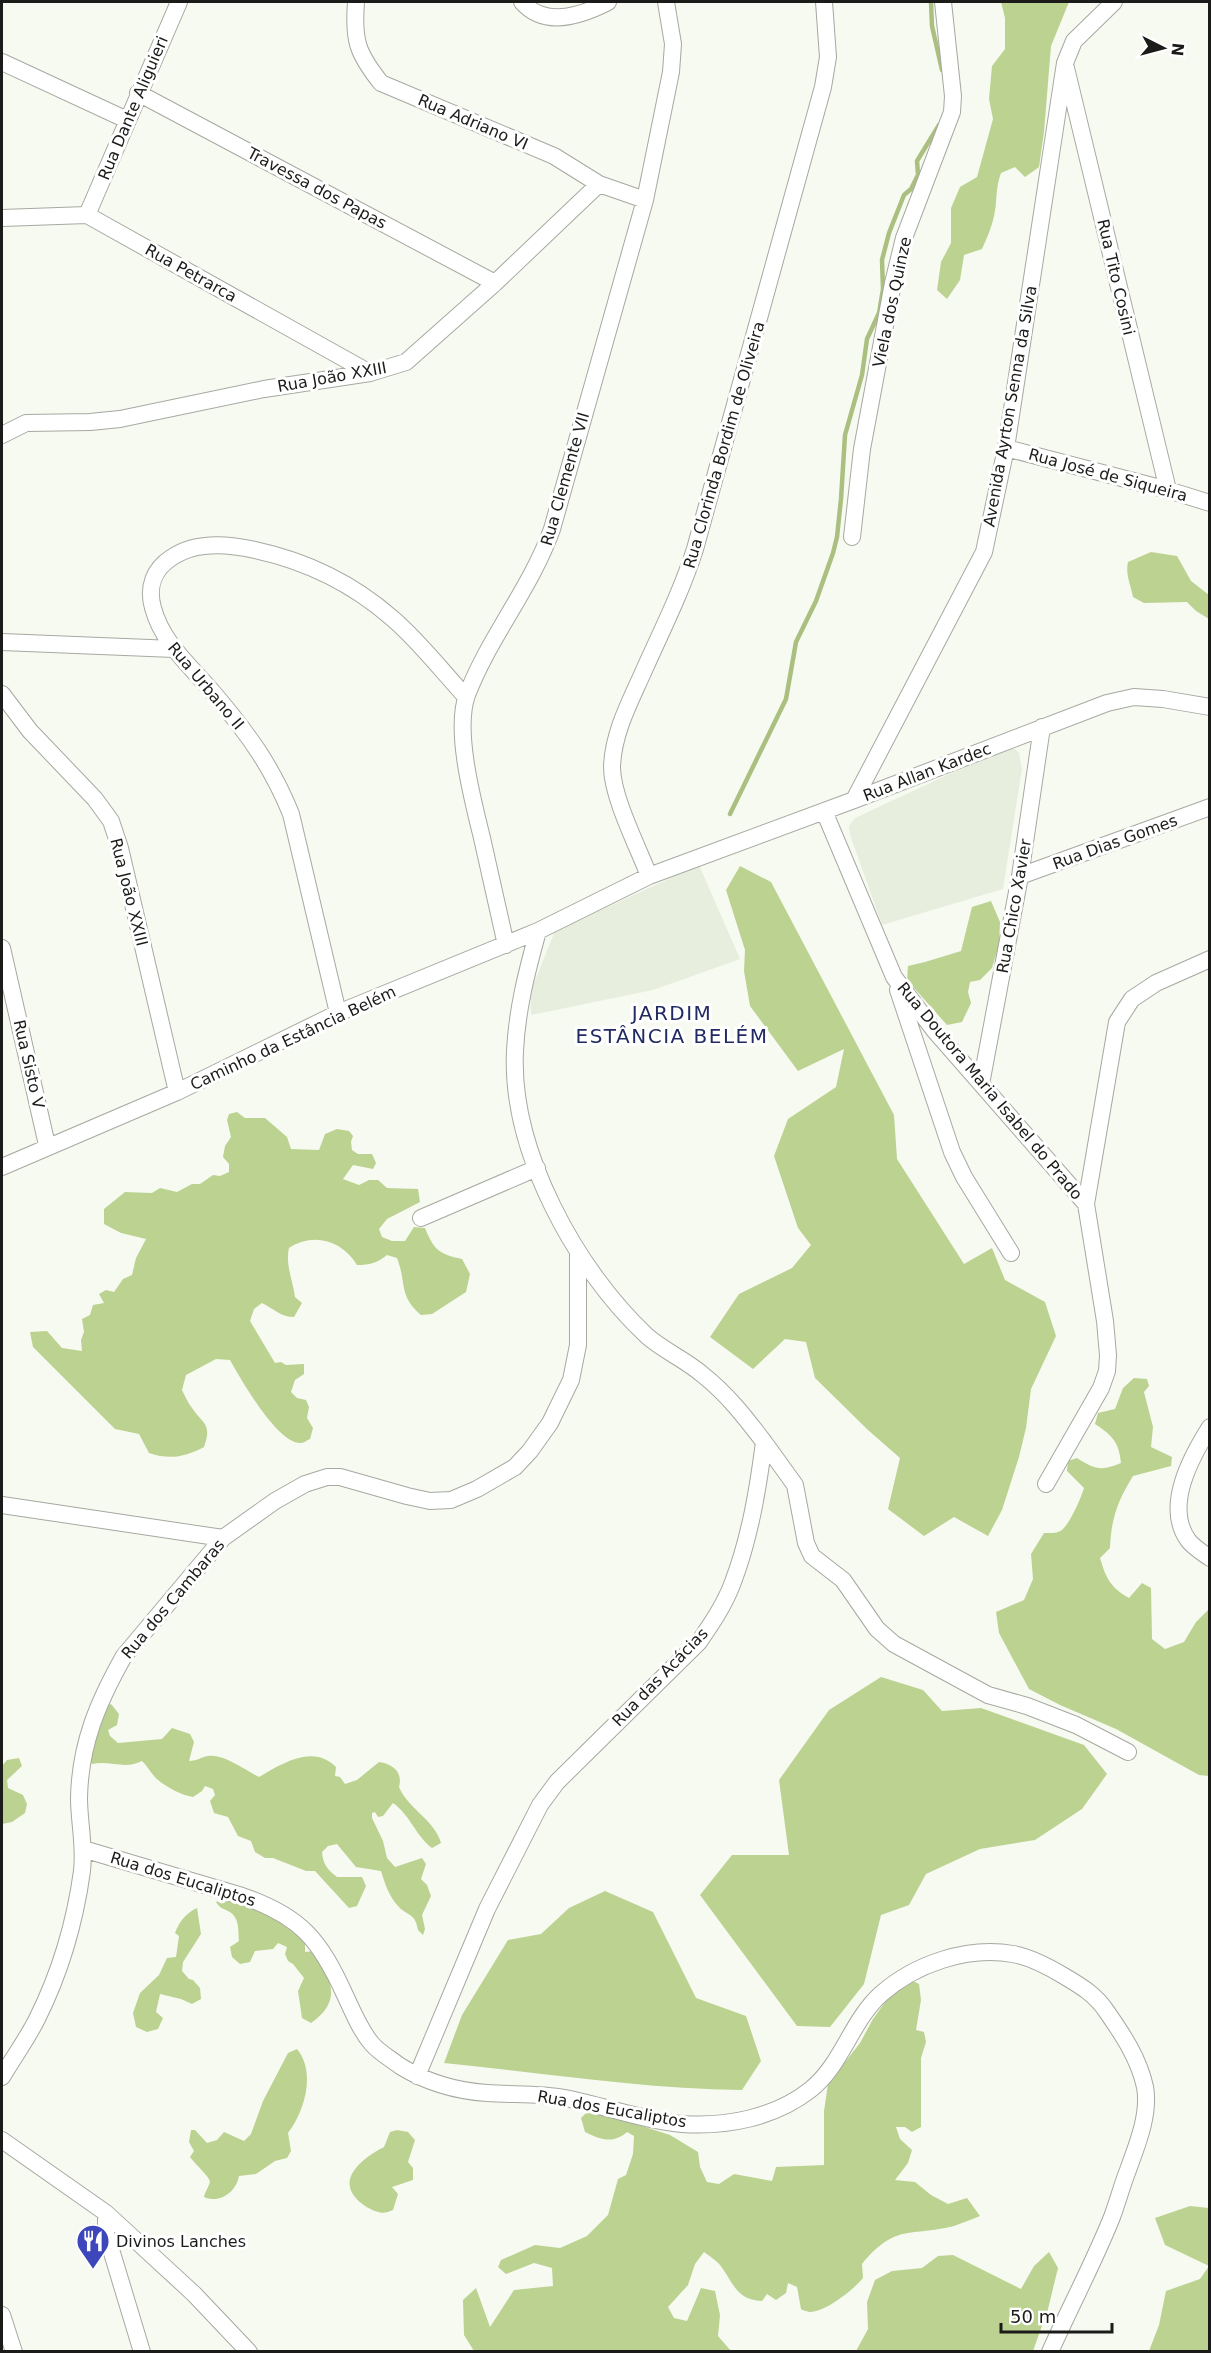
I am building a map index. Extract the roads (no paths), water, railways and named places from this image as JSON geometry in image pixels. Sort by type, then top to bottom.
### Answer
[{"type":"street","name":"Rua Dante Aliguieri","points":[[87,215],[179,2]]},
{"type":"street","name":"Rua Adriano VI","points":[[356,2],[356,44],[365,64],[381,83],[554,156],[599,184],[645,200]]},
{"type":"street","points":[[522,2],[529,10],[548,18],[570,16],[608,2]]},
{"type":"street","name":"Rua Clemente VII","points":[[506,945],[466,767],[464,723],[466,697],[543,553],[645,200],[671,72],[673,44],[666,2]]},
{"type":"street","name":"Rua Clorinda Bordim de Oliveira","points":[[649,876],[617,795],[612,769],[615,740],[684,584],[695,549],[823,87],[828,57],[824,2]]},
{"type":"street","name":"Viela dos Quinze","points":[[852,537],[862,449],[893,283],[904,238],[952,112],[953,96],[943,2]]},
{"type":"street","name":"Avenida Ayrton Senna da Silva","points":[[854,800],[984,552],[1006,448],[1065,63],[1074,41],[1114,2]]},
{"type":"street","points":[[2,62],[127,120]]},
{"type":"street","name":"Rua Tito Cosini","points":[[1065,63],[1168,490]]},
{"type":"street","name":"Travessa dos Papas","points":[[138,93],[495,283]]},
{"type":"street","name":"Rua João XXIII","points":[[2,435],[26,423],[120,419],[276,387],[370,373],[406,362],[495,283],[599,184]]},
{"type":"street","points":[[2,218],[87,215]]},
{"type":"street","name":"Rua Petrarca","points":[[87,215],[370,373]]},
{"type":"street","name":"Rua José de Siqueira","points":[[1006,448],[1168,490],[1209,503]]},
{"type":"street","name":"Rua Urbano II","points":[[338,1013],[291,814],[279,784],[261,752],[174,649],[161,629],[152,607],[152,585],[158,567],[178,553],[205,546],[234,545],[279,555],[323,571],[366,597],[394,619],[466,697]]},
{"type":"street","points":[[2,642],[174,649]]},
{"type":"street","name":"Rua João XXIII","points":[[2,694],[30,731],[95,799],[111,821],[120,848],[177,1092]]},
{"type":"street","name":"Rua Allan Kardec","points":[[649,876],[1107,703],[1134,697],[1163,699],[1209,708]]},
{"type":"street","name":"Rua Chico Xavier","points":[[981,1084],[1020,876],[1042,727]]},
{"type":"street","name":"Rua Dias Gomes","points":[[1020,876],[1209,807]]},
{"type":"street","name":"Rua Doutora Maria Isabel do Prado","points":[[824,811],[894,977],[934,1030],[1086,1204]]},
{"type":"street","name":"Caminho da Estância Belém","points":[[2,1167],[47,1145],[177,1092],[338,1013],[538,931],[649,876]]},
{"type":"street","points":[[538,931],[520,997],[515,1053],[520,1117],[537,1168],[578,1254],[614,1303],[649,1338],[701,1373],[727,1395],[795,1485],[806,1543],[812,1556],[843,1580],[877,1629],[894,1644],[988,1695],[1027,1706],[1076,1725],[1128,1752]]},
{"type":"street","name":"Rua Sisto V","points":[[2,948],[47,1145]]},
{"type":"street","points":[[1046,1484],[1101,1388],[1107,1371],[1105,1321],[1086,1204],[1117,1022],[1132,999],[1156,983],[1209,959]]},
{"type":"street","points":[[894,977],[952,1152],[964,1177],[1011,1253]]},
{"type":"street","points":[[421,1218],[537,1168]]},
{"type":"street","name":"Rua dos Cambaras","points":[[2,2077],[37,2019],[64,1953],[82,1871],[83,1850],[79,1800],[81,1758],[91,1726],[112,1677],[136,1640],[223,1538],[274,1501],[305,1484],[327,1477],[362,1482],[430,1501],[451,1500],[477,1489],[515,1467],[531,1451],[550,1423],[571,1380],[578,1345],[578,1254]]},
{"type":"street","points":[[1209,1427],[1183,1482],[1178,1509],[1181,1527],[1189,1541],[1209,1558]]},
{"type":"street","name":"Rua das Acácias","points":[[417,2076],[488,1909],[540,1805],[557,1782],[699,1642],[717,1616],[733,1582],[750,1523],[764,1442]]},
{"type":"street","points":[[2,1505],[223,1538]]},
{"type":"street","name":"Rua dos Eucaliptos","points":[[83,1850],[242,1896],[267,1904],[285,1914],[311,1935],[331,1964],[359,2025],[374,2046],[417,2076],[456,2089],[560,2097],[678,2123],[714,2125],[741,2121],[777,2110],[809,2090],[828,2072],[880,1995],[915,1971],[949,1957],[981,1952],[1014,1954],[1051,1968],[1087,1990],[1101,2003],[1128,2042],[1146,2089],[1139,2138],[1112,2217],[1050,2352]]},
{"type":"street","points":[[2,2140],[106,2213],[194,2294],[249,2352]]},
{"type":"street","points":[[106,2213],[106,2233],[142,2352]]},
{"type":"street","points":[[2,2315],[14,2352]]},
{"type":"waterway","points":[[931,2],[932,26],[942,70]]},
{"type":"waterway","points":[[730,814],[786,699],[796,642],[816,601],[833,553],[841,499],[845,435],[862,375],[867,339],[879,313],[883,289],[882,260],[889,233],[904,195],[911,189],[918,175],[917,161],[939,125]]},
{"type":"place","name":"Divinos Lanches","points":[[93,2270]]},
{"type":"district","name":"JARDIM ESTÂNCIA BELÉM","points":[[672,1024]]}]
